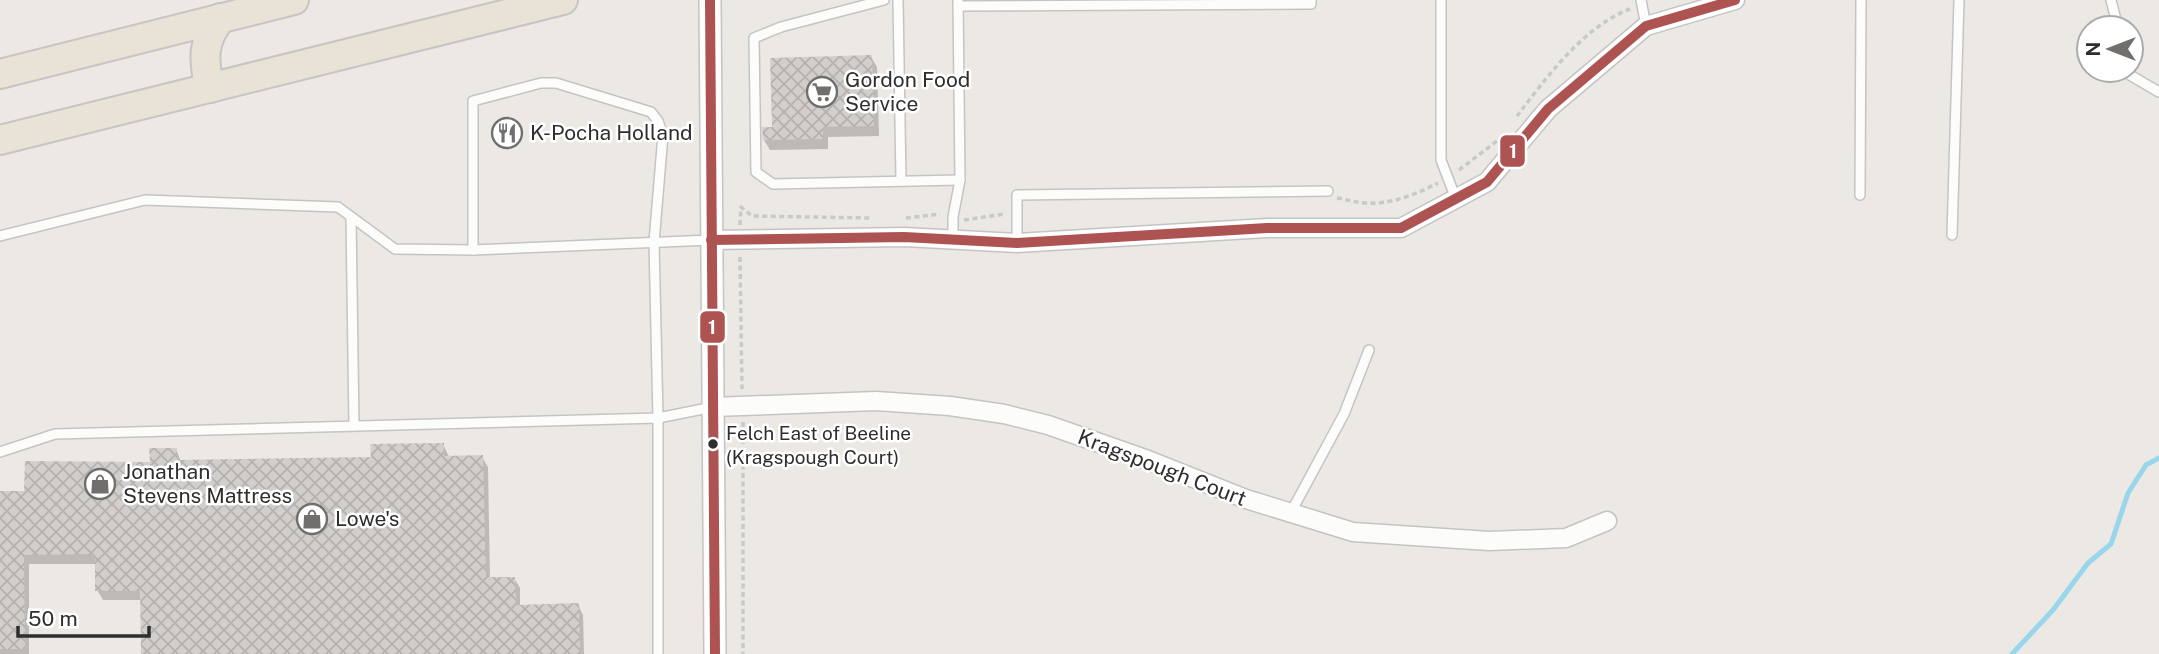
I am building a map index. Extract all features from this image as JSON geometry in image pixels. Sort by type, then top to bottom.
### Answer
[{"type":"highway","points":[[0,74],[294,0]]},
{"type":"highway","points":[[0,140],[563,0]]},
{"type":"highway","points":[[210,88],[204,65],[204,51],[207,39],[221,18]]},
{"type":"street","points":[[710,0],[715,654]]},
{"type":"street","points":[[711,240],[953,238],[1017,243],[1267,228],[1401,228],[1487,182],[1548,109],[1646,26],[1735,0]]},
{"type":"street","name":"Kragspough Court","points":[[713,407],[876,401],[950,406],[1004,414],[1048,425],[1290,514],[1353,532],[1489,541],[1566,538],[1607,521]]},
{"type":"lane","points":[[884,0],[781,27],[754,38],[756,172],[773,184],[960,180]]},
{"type":"lane","points":[[898,0],[901,181]]},
{"type":"lane","points":[[953,238],[953,217],[960,180],[958,3],[1311,4],[1311,0]]},
{"type":"lane","points":[[1441,0],[1441,160],[1456,199]]},
{"type":"lane","points":[[1641,0],[1646,26]]},
{"type":"lane","points":[[1860,195],[1861,0]]},
{"type":"lane","points":[[1952,235],[1959,0]]},
{"type":"lane","points":[[473,250],[473,101],[541,83],[556,83],[651,112],[659,121],[663,135],[654,242],[658,418],[658,654]]},
{"type":"lane","points":[[1017,243],[1017,195],[1328,191]]},
{"type":"lane","points":[[0,236],[145,200],[338,207],[395,249],[473,250],[711,240]]},
{"type":"lane","points":[[351,217],[354,426]]},
{"type":"lane","points":[[1290,514],[1344,414],[1369,350]]},
{"type":"lane","points":[[0,452],[55,434],[658,418],[713,407]]},
{"type":"building","name":"Gordon Food Service","points":[[872,55],[874,126],[823,127],[823,139],[763,140],[762,127],[772,127],[770,58]]},
{"type":"building","name":"Lowe's","points":[[444,443],[444,456],[483,455],[486,577],[515,577],[516,605],[579,603],[580,654],[141,654],[140,591],[95,591],[95,554],[24,555],[25,649],[0,649],[0,491],[24,491],[25,461],[150,462],[149,448],[177,448],[177,460],[371,457],[370,444]]},
{"type":"waterway","points":[[2012,654],[2053,610],[2088,563],[2111,544],[2128,493],[2146,465],[2159,458]]},
{"type":"transit line","name":"1","points":[[710,0],[715,654]]},
{"type":"transit line","name":"1","points":[[711,240],[904,237],[1017,243],[1267,228],[1401,228],[1487,182],[1548,109],[1646,26],[1735,0]]},
{"type":"place","name":"Gordon Food Service","points":[[822,92]]},
{"type":"place","name":"K-Pocha Holland","points":[[507,133]]},
{"type":"place","name":"Felch East of Beeline (Kragspough Court)","points":[[713,444]]},
{"type":"place","name":"Jonathan Stevens Mattress","points":[[100,484]]},
{"type":"place","name":"Lowe's","points":[[312,519]]}]
